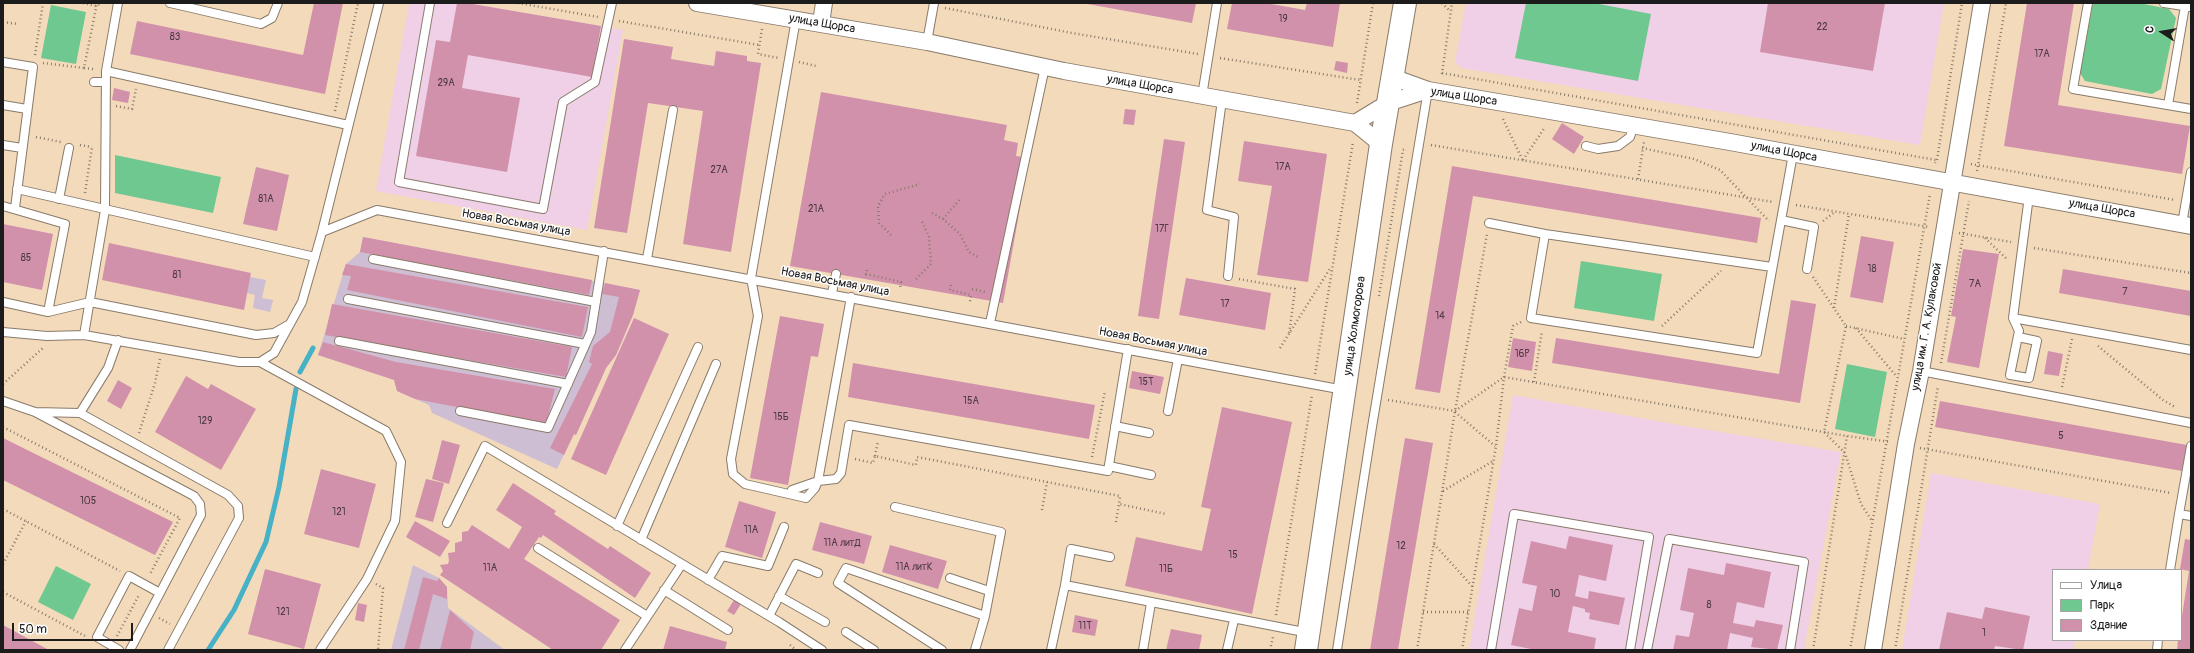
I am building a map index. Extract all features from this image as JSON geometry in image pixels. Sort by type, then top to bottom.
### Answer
[{"type":"main road","name":"улица Холмогорова","points":[[1308,642],[1381,144],[1405,3]]},
{"type":"street","name":"улица Щорса","points":[[697,3],[927,42],[1045,67],[1355,123],[1388,103],[1428,90],[1641,126],[2186,225]]},
{"type":"street","points":[[821,23],[824,3]]},
{"type":"street","name":"улица им. Г. А. Кулаковой","points":[[1873,650],[1906,444],[1921,371],[1982,3]]},
{"type":"street","points":[[1392,77],[1428,90]]},
{"type":"street","points":[[1355,123],[1381,144]]},
{"type":"lane","points":[[84,335],[105,210],[106,71],[118,3]]},
{"type":"lane","points":[[172,3],[261,24],[272,18],[278,3]]},
{"type":"lane","points":[[260,362],[274,353],[302,302],[322,232],[379,3]]},
{"type":"lane","points":[[430,3],[399,182],[543,209],[564,102],[595,82],[612,3]]},
{"type":"lane","points":[[1202,96],[1207,56],[1217,3]]},
{"type":"lane","points":[[2088,3],[2073,89],[2191,109]]},
{"type":"lane","points":[[2164,3],[2188,7],[2168,105]]},
{"type":"lane","points":[[927,42],[934,4]]},
{"type":"lane","points":[[796,19],[751,278],[759,311],[731,459],[733,474],[745,484],[806,498],[818,481],[851,297]]},
{"type":"lane","points":[[3,62],[33,64],[15,208]]},
{"type":"lane","points":[[990,323],[1045,67]]},
{"type":"lane","points":[[106,71],[348,125]]},
{"type":"lane","points":[[94,82],[106,82]]},
{"type":"lane","points":[[1337,650],[1428,90]]},
{"type":"lane","points":[[1222,100],[1208,210],[1234,217],[1228,276]]},
{"type":"lane","points":[[3,105],[27,109]]},
{"type":"lane","points":[[647,259],[673,110]]},
{"type":"lane","points":[[1586,146],[1598,149],[1618,146],[1641,126]]},
{"type":"lane","points":[[3,145],[22,148]]},
{"type":"lane","points":[[59,199],[69,148]]},
{"type":"lane","points":[[1545,234],[1531,318],[1757,353],[1793,154]]},
{"type":"lane","points":[[2186,225],[2186,202],[2191,172]]},
{"type":"lane","points":[[17,189],[84,206],[315,257]]},
{"type":"lane","points":[[2018,337],[2037,341],[2029,378],[2010,374],[2019,331],[2013,318],[2028,196]]},
{"type":"lane","points":[[3,206],[15,208],[65,224],[48,312]]},
{"type":"lane","name":"Новая Восьмая улица","points":[[322,232],[377,210],[832,293],[1345,390]]},
{"type":"lane","points":[[1781,220],[1814,227],[1807,269]]},
{"type":"lane","points":[[1489,224],[1545,234],[1772,267]]},
{"type":"lane","points":[[460,411],[548,428],[591,332],[604,251]]},
{"type":"lane","points":[[373,259],[596,302]]},
{"type":"lane","points":[[832,293],[836,274]]},
{"type":"lane","points":[[348,299],[585,344]]},
{"type":"lane","points":[[3,302],[48,312],[90,302],[256,335],[274,333],[289,325]]},
{"type":"lane","points":[[2013,318],[2191,350]]},
{"type":"lane","points":[[3,332],[84,335],[239,362],[260,362],[386,431],[401,462],[395,521],[367,579],[320,650]]},
{"type":"lane","points":[[80,413],[108,368],[118,340]]},
{"type":"lane","points":[[339,341],[568,384]]},
{"type":"lane","points":[[617,526],[698,347]]},
{"type":"lane","points":[[792,490],[818,481],[836,480],[841,473],[849,425],[1108,471],[1128,349]]},
{"type":"lane","points":[[1168,411],[1178,359]]},
{"type":"lane","points":[[641,540],[716,364]]},
{"type":"lane","points":[[1921,371],[2190,422]]},
{"type":"lane","points":[[3,401],[35,412],[194,496],[200,504],[201,515],[130,650]]},
{"type":"lane","points":[[35,412],[80,413],[228,495],[238,506],[239,518],[168,650]]},
{"type":"lane","points":[[1115,426],[1149,433]]},
{"type":"lane","points":[[447,522],[485,446],[769,616],[822,650]]},
{"type":"lane","points":[[2170,569],[2191,446]]},
{"type":"lane","points":[[1109,466],[1151,475]]},
{"type":"lane","points":[[895,507],[1001,532],[990,591],[975,650]]},
{"type":"lane","points":[[1491,650],[1514,514],[1649,537],[1630,650]]},
{"type":"lane","points":[[2179,514],[2191,516]]},
{"type":"lane","points":[[708,580],[722,556],[768,566],[784,527]]},
{"type":"lane","points":[[1647,650],[1669,539],[1804,562],[1790,650]]},
{"type":"lane","points":[[538,548],[647,616]]},
{"type":"lane","points":[[1051,650],[1071,549],[1110,557]]},
{"type":"lane","points":[[625,650],[682,564]]},
{"type":"lane","points":[[769,616],[796,564],[818,573]]},
{"type":"lane","points":[[942,650],[838,583],[846,568],[984,616]]},
{"type":"lane","points":[[119,650],[97,637],[129,576],[160,593]]},
{"type":"lane","points":[[950,578],[990,591]]},
{"type":"lane","points":[[1064,585],[1274,627],[1308,642]]},
{"type":"lane","points":[[664,590],[728,630]]},
{"type":"lane","points":[[779,596],[825,622]]},
{"type":"lane","points":[[1143,650],[1151,603]]},
{"type":"lane","points":[[1227,650],[1234,620]]},
{"type":"lane","points":[[846,632],[874,650]]},
{"type":"path","points":[[43,3],[33,64],[106,71]]},
{"type":"path","points":[[83,3],[101,3]]},
{"type":"path","points":[[332,121],[358,3]]},
{"type":"path","points":[[518,3],[759,45]]},
{"type":"path","points":[[1270,650],[1333,265],[1355,123],[1360,80],[1373,3]]},
{"type":"path","points":[[1442,3],[1451,11]]},
{"type":"path","points":[[1452,3],[1442,74],[1798,134]]},
{"type":"path","points":[[1962,3],[1936,160],[1978,164],[2186,202]]},
{"type":"path","points":[[1978,164],[2006,3]]},
{"type":"path","points":[[84,68],[96,4]]},
{"type":"path","points":[[934,4],[1072,33],[1360,80]]},
{"type":"path","points":[[764,14],[758,54],[816,66]]},
{"type":"path","points":[[3,22],[18,24]]},
{"type":"path","points":[[106,104],[132,109],[137,78]]},
{"type":"path","points":[[1638,179],[1642,148],[1641,126]]},
{"type":"path","points":[[1420,137],[1430,144],[1746,198],[1944,229],[2022,246],[2191,273]]},
{"type":"path","points":[[84,206],[92,147]]},
{"type":"path","points":[[1642,148],[1694,159],[1720,170],[1769,222],[1767,229]]},
{"type":"path","points":[[891,235],[879,223],[878,206],[881,200],[885,194],[920,184]]},
{"type":"path","points":[[943,219],[961,198]]},
{"type":"path","points":[[932,213],[943,219],[960,234],[968,252],[978,257]]},
{"type":"path","points":[[1834,308],[1850,214]]},
{"type":"path","points":[[916,279],[931,264],[929,237],[921,219]]},
{"type":"path","points":[[1417,650],[1455,411],[1489,224]]},
{"type":"path","points":[[1850,650],[1923,226]]},
{"type":"path","points":[[1895,650],[1962,234]]},
{"type":"path","points":[[1985,238],[2019,270]]},
{"type":"path","points":[[1652,336],[1732,261]]},
{"type":"path","points":[[1280,348],[1333,265]]},
{"type":"path","points":[[1807,269],[1846,326],[1904,339]]},
{"type":"path","points":[[867,270],[866,274],[901,282],[900,289]]},
{"type":"path","points":[[1228,276],[1295,289],[1289,335]]},
{"type":"path","points":[[951,285],[950,290],[971,295],[970,302]]},
{"type":"path","points":[[1462,650],[1496,446],[1504,377],[1513,326],[1531,318]]},
{"type":"path","points":[[1534,382],[1544,320]]},
{"type":"path","points":[[1824,432],[1846,326]]},
{"type":"path","points":[[1856,328],[1897,377]]},
{"type":"path","points":[[2060,397],[2077,329],[2163,400],[2182,410],[2190,422]]},
{"type":"path","points":[[3,384],[57,335]]},
{"type":"path","points":[[135,443],[155,383],[162,348]]},
{"type":"path","points":[[1455,411],[1504,377],[1847,436],[1906,444],[1927,450],[2182,495]]},
{"type":"path","points":[[1092,460],[1105,391]]},
{"type":"path","points":[[1377,403],[1386,400],[1455,411],[1496,446]]},
{"type":"path","points":[[3,427],[180,518],[112,645]]},
{"type":"path","points":[[1824,432],[1845,453],[1861,504],[1872,521]]},
{"type":"path","points":[[1813,650],[1847,436]]},
{"type":"path","points":[[844,457],[873,463],[875,456],[916,465],[917,457],[1120,496],[1116,522]]},
{"type":"path","points":[[1442,492],[1493,461]]},
{"type":"path","points":[[1042,510],[1047,482]]},
{"type":"path","points":[[1119,504],[1166,514]]},
{"type":"path","points":[[3,509],[129,576]]},
{"type":"path","points":[[3,564],[26,521]]},
{"type":"path","points":[[1434,544],[1472,587]]},
{"type":"path","points":[[367,579],[383,588],[378,650]]},
{"type":"path","points":[[3,592],[91,640]]},
{"type":"path","points":[[1423,612],[1468,612]]},
{"type":"path","points":[[149,613],[179,629]]},
{"type":"shaded area","points":[[409,3],[467,3],[623,30],[587,230],[376,191]]},
{"type":"shaded area","points":[[1466,3],[1944,3],[1920,145],[1461,68],[1455,62]]},
{"type":"shaded area","points":[[363,237],[640,290],[633,315],[616,355],[606,368],[576,435],[574,434],[557,469],[432,413],[429,405],[397,391],[394,379],[318,355],[346,264],[360,252]]},
{"type":"shaded area","points":[[250,277],[266,280],[262,298],[273,300],[270,312],[253,308],[255,295],[247,293]]},
{"type":"shaded area","points":[[1513,395],[1841,452],[1804,650],[1469,650]]},
{"type":"shaded area","points":[[1931,473],[2100,504],[2088,569],[2052,569],[2052,641],[2075,641],[2073,650],[1902,650]]},
{"type":"shaded area","points":[[413,565],[439,578],[447,587],[448,608],[505,650],[391,650]]},
{"type":"green space","points":[[1526,3],[1594,3],[1651,14],[1638,81],[1515,58]]},
{"type":"green space","points":[[2093,3],[2139,3],[2169,9],[2176,18],[2161,89],[2152,94],[2085,81],[2080,73]]},
{"type":"green space","points":[[51,5],[86,12],[76,64],[41,58]]},
{"type":"green space","points":[[115,155],[221,177],[213,213],[115,193]]},
{"type":"green space","points":[[1581,261],[1662,274],[1654,321],[1574,308]]},
{"type":"green space","points":[[1847,364],[1887,372],[1875,437],[1835,429]]},
{"type":"green space","points":[[56,566],[91,584],[73,620],[38,602]]},
{"type":"building","points":[[314,3],[343,3],[325,94],[130,54],[137,21],[303,55]]},
{"type":"building","points":[[457,3],[467,3],[601,26],[592,77],[468,55],[462,88],[520,98],[507,172],[416,156],[436,40],[450,42]]},
{"type":"building","points":[[1082,3],[1196,3],[1192,23]]},
{"type":"building","points":[[1232,3],[1266,3],[1305,10],[1307,3],[1340,3],[1333,47],[1227,29]]},
{"type":"building","points":[[1768,3],[1885,3],[1873,71],[1760,52]]},
{"type":"building","points":[[2027,3],[2074,3],[2058,105],[2190,126],[2182,174],[2004,146]]},
{"type":"building","points":[[624,39],[673,47],[671,59],[714,66],[716,51],[747,56],[747,61],[761,63],[731,252],[683,244],[703,111],[648,103],[627,233],[594,228]]},
{"type":"building","points":[[1336,61],[1348,63],[1347,73],[1334,70]]},
{"type":"building","points":[[114,88],[130,92],[128,103],[112,100]]},
{"type":"building","points":[[821,92],[1007,125],[1004,140],[1018,143],[1016,156],[1029,158],[1003,303],[790,266]]},
{"type":"building","points":[[1125,109],[1136,110],[1134,125],[1123,124]]},
{"type":"building","points":[[1562,123],[1584,137],[1574,154],[1552,139]]},
{"type":"building","points":[[1164,139],[1185,142],[1159,319],[1138,316]]},
{"type":"building","points":[[1244,141],[1327,154],[1308,282],[1257,275],[1272,186],[1238,181]]},
{"type":"building","points":[[1452,166],[1761,218],[1757,243],[1473,196],[1440,393],[1415,389]]},
{"type":"building","points":[[256,167],[289,175],[277,231],[243,224]]},
{"type":"building","points":[[3,224],[53,234],[42,290],[3,282]]},
{"type":"building","points":[[1861,236],[1894,242],[1883,303],[1850,297]]},
{"type":"building","points":[[363,237],[592,280],[589,295],[360,252]]},
{"type":"building","points":[[109,243],[251,273],[244,310],[102,280]]},
{"type":"building","points":[[1963,249],[1999,254],[1979,368],[1947,362],[1956,317],[1951,316]]},
{"type":"building","points":[[346,264],[588,307],[582,337],[347,290],[351,276],[342,275]]},
{"type":"building","points":[[2063,269],[2191,291],[2191,316],[2059,293]]},
{"type":"building","points":[[1186,278],[1271,293],[1265,330],[1179,315]]},
{"type":"building","points":[[605,283],[640,290],[633,315],[616,355],[606,368],[576,435],[574,434],[564,455],[550,448],[592,364],[589,362],[593,346],[610,332],[619,297],[602,294]]},
{"type":"building","points":[[1791,300],[1816,304],[1800,403],[1552,363],[1556,338],[1779,374]]},
{"type":"building","points":[[332,304],[572,347],[566,377],[325,335]]},
{"type":"building","points":[[780,316],[824,324],[818,357],[811,356],[788,485],[750,478]]},
{"type":"building","points":[[634,318],[669,334],[606,475],[571,459]]},
{"type":"building","points":[[1513,338],[1536,342],[1532,371],[1508,367]]},
{"type":"building","points":[[323,342],[396,362],[555,389],[546,424],[415,399],[397,391],[394,380],[318,355]]},
{"type":"building","points":[[2048,351],[2063,354],[2059,376],[2044,374]]},
{"type":"building","points":[[853,363],[1095,405],[1089,439],[848,397]]},
{"type":"building","points":[[1132,371],[1164,377],[1160,394],[1129,388]]},
{"type":"building","points":[[186,376],[208,389],[211,384],[256,409],[221,470],[155,432]]},
{"type":"building","points":[[118,380],[132,388],[121,409],[107,401]]},
{"type":"building","points":[[1940,401],[2187,445],[2182,471],[1935,427]]},
{"type":"building","points":[[1222,407],[1292,422],[1252,614],[1125,586],[1136,537],[1202,551],[1211,509],[1201,507]]},
{"type":"building","points":[[3,438],[173,522],[155,555],[3,480]]},
{"type":"building","points":[[1405,438],[1433,443],[1398,650],[1370,650]]},
{"type":"building","points":[[442,440],[460,445],[449,484],[432,479]]},
{"type":"building","points":[[321,469],[376,484],[359,548],[304,534]]},
{"type":"building","points":[[426,479],[444,483],[433,522],[415,517]]},
{"type":"building","points":[[513,483],[556,511],[554,514],[608,549],[610,546],[651,573],[635,598],[543,535],[541,538],[539,537],[524,559],[620,620],[601,650],[553,650],[440,575],[443,571],[440,565],[448,564],[448,553],[455,552],[455,543],[462,541],[462,532],[468,531],[472,525],[509,549],[522,527],[496,510]]},
{"type":"building","points":[[739,501],[776,512],[762,558],[725,547]]},
{"type":"building","points":[[415,521],[450,541],[440,557],[406,537]]},
{"type":"building","points":[[820,522],[872,536],[864,564],[812,550]]},
{"type":"building","points":[[1569,536],[1613,545],[1606,581],[1579,575],[1575,596],[1588,599],[1589,591],[1625,598],[1619,625],[1589,619],[1590,613],[1585,612],[1585,609],[1573,606],[1568,632],[1596,638],[1594,650],[1536,650],[1511,645],[1519,608],[1532,611],[1537,586],[1522,583],[1531,541],[1566,549]]},
{"type":"building","points":[[2185,539],[2191,540],[2191,650],[2177,650],[2178,641],[2182,641],[2182,616],[2189,571],[2180,569]]},
{"type":"building","points":[[890,545],[947,561],[938,589],[882,572]]},
{"type":"building","points":[[1726,563],[1771,572],[1764,608],[1737,602],[1733,623],[1754,627],[1756,620],[1783,625],[1777,650],[1751,647],[1753,638],[1730,633],[1727,650],[1673,650],[1676,635],[1689,637],[1694,613],[1680,610],[1688,568],[1724,575]]},
{"type":"building","points":[[265,569],[321,584],[304,649],[248,634]]},
{"type":"building","points":[[423,577],[437,581],[439,578],[447,587],[447,599],[433,594],[419,650],[404,650]]},
{"type":"building","points":[[734,600],[741,604],[734,615],[727,611]]},
{"type":"building","points":[[358,603],[367,605],[364,622],[355,620]]},
{"type":"building","points":[[1985,607],[2030,616],[2023,650],[1995,646],[1994,650],[1939,650],[1947,612],[1982,619]]},
{"type":"building","points":[[450,610],[474,632],[470,650],[440,650]]},
{"type":"building","points":[[1075,615],[1098,620],[1095,636],[1072,632]]},
{"type":"building","points":[[3,625],[49,650],[3,650]]},
{"type":"building","points":[[670,626],[727,642],[725,650],[663,650]]},
{"type":"building","points":[[1171,629],[1202,635],[1199,650],[1166,650]]},
{"type":"waterway","points":[[300,372],[313,348]]},
{"type":"waterway","points":[[208,650],[234,610],[266,542],[279,487],[296,389]]}]
